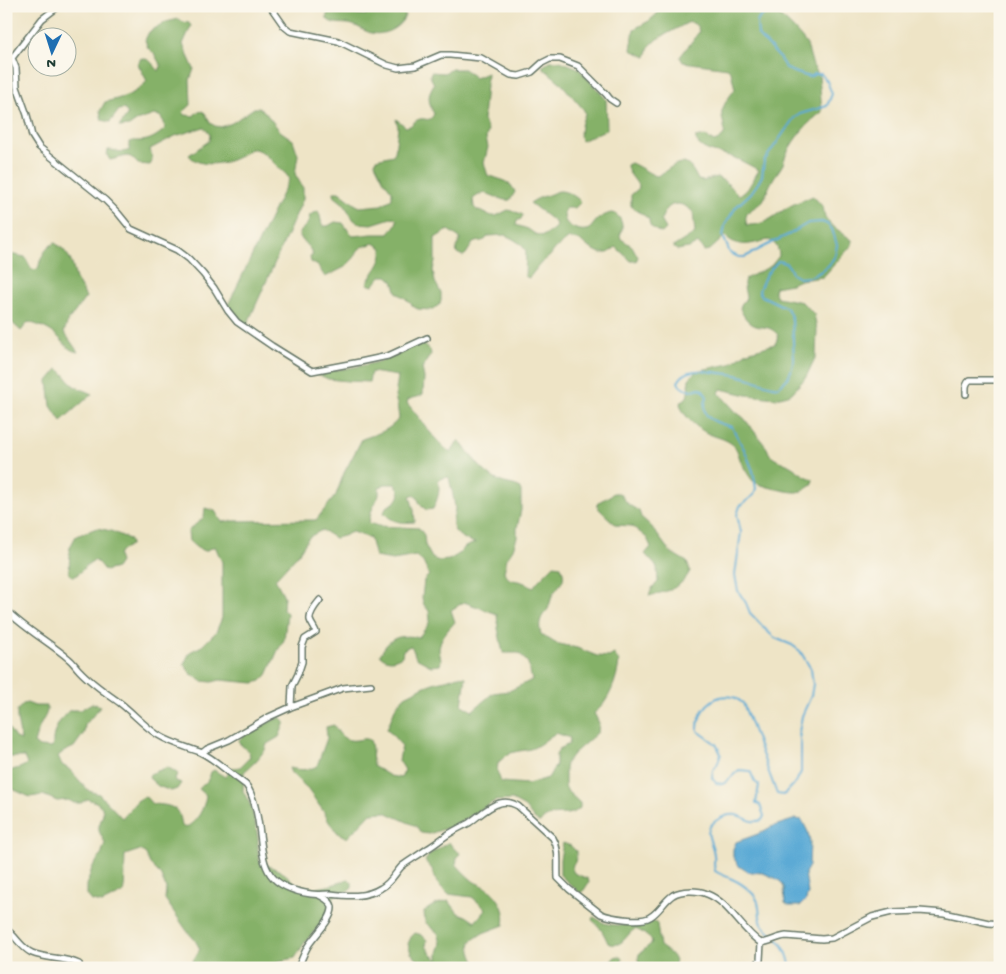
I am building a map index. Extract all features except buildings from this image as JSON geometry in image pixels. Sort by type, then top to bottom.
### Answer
[{"type":"street","points":[[6,61],[12,58],[42,19],[59,6]]},
{"type":"street","points":[[270,6],[284,26],[290,31],[338,41],[381,63],[393,67],[415,66],[441,55],[450,54],[481,58],[514,76],[532,72],[550,59],[560,59],[578,66],[616,103]]},
{"type":"street","points":[[12,58],[32,136],[39,147],[106,200],[131,228],[177,250],[189,260],[214,288],[237,322],[272,346],[312,371],[388,356],[427,338]]},
{"type":"street","points":[[966,394],[966,382],[970,380],[1000,380]]},
{"type":"street","points":[[290,707],[292,686],[302,662],[302,647],[305,639],[316,632],[310,617],[312,610],[320,600]]},
{"type":"street","points":[[6,610],[19,622],[71,660],[79,670],[106,694],[158,735],[202,753],[221,765],[247,786],[258,814],[263,857],[268,872],[280,884],[296,891],[356,896],[381,889],[408,862],[452,832],[472,821],[484,811],[494,805],[505,802],[518,806],[553,838],[558,849],[558,878],[569,889],[607,917],[647,918],[673,895],[687,892],[709,894],[720,902],[761,943],[780,937],[792,936],[832,938],[872,916],[892,912],[919,911],[944,913],[1000,924]]},
{"type":"street","points":[[202,753],[207,748],[223,743],[290,707],[346,687],[371,685]]},
{"type":"street","points":[[298,968],[308,946],[330,917],[331,903],[318,894]]},
{"type":"street","points":[[6,929],[13,933],[26,949],[32,953],[72,960],[78,964]]},
{"type":"street","points":[[752,968],[760,960],[761,943]]},
{"type":"green space","points":[[372,6],[395,9],[398,6],[413,6],[398,25],[390,31],[376,34],[350,24],[335,23],[327,19],[329,12],[365,15],[368,8]]},
{"type":"green space","points":[[658,6],[772,6],[774,11],[790,25],[807,45],[813,66],[819,75],[822,112],[806,126],[794,141],[764,199],[748,212],[746,220],[747,225],[767,221],[788,207],[813,196],[823,207],[825,217],[831,225],[852,240],[852,245],[823,277],[800,280],[775,287],[774,291],[777,297],[802,302],[814,314],[817,330],[816,356],[806,377],[792,393],[776,398],[747,395],[721,389],[719,393],[744,418],[771,456],[813,479],[812,485],[804,490],[794,492],[775,489],[753,481],[742,464],[735,447],[727,441],[701,430],[688,418],[681,408],[680,403],[687,397],[689,379],[696,371],[730,364],[747,352],[775,344],[778,335],[771,329],[755,326],[750,323],[740,308],[746,299],[745,279],[771,266],[779,256],[779,253],[775,245],[769,240],[741,244],[725,236],[710,250],[704,251],[698,243],[689,248],[677,250],[673,247],[695,233],[693,212],[683,205],[674,204],[670,206],[661,220],[666,229],[662,233],[653,228],[650,225],[649,219],[631,206],[631,195],[639,188],[627,168],[627,165],[631,163],[657,176],[673,166],[682,163],[686,164],[692,169],[698,180],[703,181],[717,177],[727,183],[739,195],[747,190],[759,170],[734,158],[712,152],[700,146],[695,138],[705,136],[714,142],[723,136],[722,111],[735,89],[731,72],[728,68],[683,62],[680,57],[699,32],[696,25],[689,22],[657,39],[649,47],[646,57],[631,50],[634,29],[657,14]]},
{"type":"green space","points":[[179,19],[189,23],[191,26],[183,44],[194,69],[190,80],[191,105],[183,112],[185,115],[194,116],[202,111],[210,123],[221,127],[232,123],[254,108],[259,108],[264,111],[280,131],[293,140],[298,155],[295,174],[303,188],[303,199],[247,325],[238,320],[228,305],[289,179],[286,175],[266,155],[254,149],[221,163],[206,164],[199,162],[189,155],[209,141],[210,135],[204,127],[175,136],[150,149],[152,159],[150,165],[138,164],[131,157],[127,156],[110,160],[107,155],[108,150],[121,152],[130,150],[130,142],[150,139],[165,129],[164,122],[160,116],[154,115],[136,121],[129,126],[119,127],[128,114],[124,109],[119,110],[110,122],[102,120],[100,111],[105,102],[133,93],[147,81],[138,64],[141,58],[149,60],[159,71],[161,66],[155,55],[148,48],[145,40],[149,32],[166,22]]},
{"type":"green space","points":[[550,61],[560,61],[578,68],[606,99],[607,129],[581,141],[580,131],[585,114],[584,110],[560,82],[542,67]]},
{"type":"green space","points":[[452,69],[464,69],[475,78],[487,73],[483,120],[488,130],[486,138],[488,147],[484,163],[488,176],[508,183],[515,192],[510,200],[484,193],[480,194],[473,199],[474,207],[492,216],[508,210],[519,213],[523,215],[516,225],[543,236],[554,229],[556,226],[555,222],[530,203],[557,191],[566,192],[581,202],[575,208],[566,208],[564,218],[566,223],[579,230],[586,230],[602,217],[611,213],[617,215],[621,221],[621,239],[632,246],[638,257],[636,261],[631,261],[616,247],[608,253],[600,253],[581,241],[569,238],[540,264],[529,278],[525,276],[526,251],[521,244],[513,239],[505,235],[488,236],[483,240],[473,243],[463,256],[457,253],[456,249],[460,238],[448,230],[435,238],[433,270],[435,282],[441,293],[441,301],[439,305],[431,310],[414,307],[397,293],[393,281],[387,276],[381,276],[373,286],[367,284],[382,254],[382,248],[374,243],[362,247],[345,267],[325,277],[318,266],[311,262],[310,257],[313,255],[299,233],[308,223],[310,215],[318,211],[323,226],[328,226],[335,222],[343,223],[353,236],[389,234],[396,224],[397,220],[394,217],[372,224],[358,223],[353,219],[344,204],[334,196],[334,192],[339,192],[360,207],[381,205],[392,199],[392,191],[384,181],[375,163],[376,159],[393,155],[395,152],[398,127],[396,119],[406,127],[415,121],[432,117],[434,114],[429,99],[434,84],[430,76],[431,72],[444,73]]},
{"type":"green space","points":[[55,243],[69,257],[76,279],[86,297],[68,321],[64,332],[78,352],[69,348],[55,334],[44,328],[28,322],[21,331],[6,317],[6,253],[25,257],[32,270],[38,269],[42,257],[51,245]]},
{"type":"green space","points":[[415,344],[423,344],[430,350],[431,354],[422,368],[424,378],[423,394],[408,400],[407,403],[433,436],[451,453],[459,440],[477,463],[493,478],[519,487],[521,491],[521,510],[517,537],[513,549],[507,558],[504,572],[506,575],[509,579],[523,582],[533,588],[554,565],[561,566],[563,578],[541,620],[541,634],[555,643],[577,648],[597,656],[609,657],[614,654],[619,662],[608,697],[594,713],[599,723],[598,732],[573,754],[566,763],[565,786],[568,792],[580,803],[580,808],[572,813],[550,815],[540,823],[534,819],[525,807],[512,800],[495,801],[453,826],[429,834],[421,833],[416,826],[385,812],[371,813],[347,838],[338,833],[306,787],[291,773],[289,768],[303,770],[317,766],[327,738],[326,727],[334,725],[340,735],[346,739],[370,740],[373,766],[390,776],[401,778],[405,770],[399,760],[402,746],[387,729],[396,706],[405,696],[436,682],[458,676],[466,677],[462,705],[472,711],[493,693],[509,691],[532,680],[528,663],[519,653],[503,653],[497,614],[464,602],[451,610],[455,622],[444,634],[439,646],[440,665],[431,666],[416,658],[410,646],[403,650],[402,656],[396,659],[388,660],[380,655],[391,640],[406,636],[419,637],[428,625],[430,620],[429,611],[424,605],[422,598],[424,580],[429,575],[423,562],[416,556],[393,560],[375,557],[370,538],[352,532],[335,538],[322,530],[309,537],[299,553],[275,579],[284,596],[283,609],[287,613],[284,640],[267,675],[261,681],[254,683],[220,680],[212,682],[202,681],[191,674],[184,664],[190,652],[202,646],[216,632],[222,618],[222,562],[215,546],[205,551],[197,548],[189,541],[188,531],[204,517],[205,508],[215,511],[222,522],[316,520],[336,495],[344,473],[362,439],[387,429],[399,418],[395,397],[398,376],[371,372],[369,382],[328,379],[315,373],[380,361],[405,351]],"holes":[[[449,477],[455,508],[454,529],[460,536],[475,543],[465,547],[459,554],[449,560],[439,561],[432,558],[425,545],[424,535],[419,528],[379,526],[369,523],[371,512],[379,495],[379,488],[385,484],[395,484],[399,495],[396,501],[386,507],[384,513],[398,522],[415,522],[410,496],[417,497],[420,504],[426,510],[433,509],[439,492],[438,480]],[[556,733],[570,738],[569,744],[559,749],[556,755],[556,765],[548,778],[528,784],[501,782],[497,771],[498,763],[507,755],[535,747]]]},
{"type":"green space","points":[[58,369],[74,386],[92,394],[61,421],[51,406],[48,381]]},
{"type":"green space","points":[[613,493],[619,493],[629,505],[639,511],[641,517],[651,526],[670,552],[687,562],[690,571],[678,586],[649,596],[652,588],[658,582],[657,567],[645,554],[651,547],[647,538],[632,526],[616,525],[599,509],[597,504]]},
{"type":"green space","points":[[97,528],[111,531],[129,539],[131,544],[120,552],[118,556],[120,562],[116,568],[105,571],[94,560],[74,577],[69,574],[70,547],[76,536]]},
{"type":"green space","points":[[27,703],[35,706],[47,706],[46,714],[34,743],[39,747],[52,748],[55,731],[70,710],[80,710],[92,703],[101,706],[85,725],[84,733],[74,747],[58,756],[62,765],[69,769],[89,791],[99,794],[122,818],[137,801],[145,796],[152,804],[174,808],[181,818],[182,826],[185,828],[197,818],[202,810],[206,795],[199,789],[208,780],[211,772],[214,770],[225,777],[233,768],[240,767],[250,757],[249,752],[239,743],[239,740],[248,732],[280,717],[285,722],[279,737],[267,744],[265,750],[256,761],[244,772],[243,791],[250,804],[255,822],[260,863],[282,872],[296,884],[304,887],[323,887],[348,879],[352,882],[352,887],[346,892],[338,891],[329,905],[329,911],[295,958],[279,961],[271,968],[191,968],[191,964],[200,949],[165,899],[166,888],[160,874],[150,864],[146,854],[140,850],[125,855],[123,893],[102,903],[92,901],[87,895],[87,885],[92,868],[101,855],[105,843],[99,831],[103,814],[102,807],[96,802],[87,799],[81,803],[74,803],[68,800],[57,801],[43,795],[30,797],[6,785],[6,772],[27,764],[24,757],[6,757],[6,724],[15,738],[21,740],[17,711],[23,704]]},
{"type":"green space","points":[[168,767],[178,774],[175,778],[176,781],[181,783],[177,789],[171,791],[158,786],[149,778],[150,774]]},
{"type":"green space","points":[[449,842],[460,853],[456,864],[473,881],[491,892],[503,910],[504,925],[483,933],[471,941],[472,955],[480,968],[425,968],[411,953],[408,944],[415,933],[422,935],[427,940],[426,946],[438,960],[441,943],[438,933],[425,922],[424,912],[436,905],[449,901],[458,913],[475,922],[486,909],[472,897],[448,894],[437,883],[432,869],[425,861],[430,854]]},
{"type":"green space","points":[[563,843],[571,846],[576,851],[576,861],[572,869],[574,873],[588,879],[589,882],[580,893],[560,875]]},
{"type":"green space","points":[[593,917],[604,923],[616,925],[654,921],[657,924],[660,946],[671,955],[676,968],[637,968],[640,966],[639,954],[651,944],[652,940],[635,929],[620,943],[608,943],[602,930],[592,920]]},
{"type":"green space","points":[[618,956],[623,959],[621,963],[623,968],[606,968],[606,965]]},
{"type":"water","points":[[796,819],[802,820],[808,832],[810,842],[809,866],[805,873],[808,893],[806,900],[800,906],[789,906],[785,903],[784,887],[780,881],[763,873],[748,872],[739,866],[733,857],[733,849],[736,842]]},
{"type":"waterway","points":[[771,6],[767,13],[760,17],[757,22],[758,35],[778,56],[785,67],[791,71],[809,77],[821,74],[827,81],[832,94],[827,106],[800,114],[794,118],[764,161],[762,176],[758,183],[751,193],[736,207],[725,225],[723,236],[730,253],[739,257],[745,257],[808,223],[822,222],[832,229],[837,245],[835,256],[829,265],[820,272],[810,277],[799,278],[792,274],[786,263],[778,261],[769,271],[759,291],[762,296],[787,308],[792,319],[794,360],[786,380],[778,387],[738,375],[703,371],[686,374],[678,382],[681,387],[687,390],[699,388],[703,390],[707,397],[705,404],[706,415],[714,421],[732,427],[753,471],[756,489],[754,495],[740,506],[737,515],[741,532],[735,575],[738,591],[750,613],[775,638],[792,645],[800,651],[811,669],[813,684],[811,696],[802,716],[799,732],[801,772],[796,782],[784,795],[777,794],[743,703],[733,697],[725,696],[712,701],[703,711],[698,724],[698,731],[716,744],[721,754],[713,770],[712,778],[716,783],[723,784],[739,770],[750,771],[755,782],[759,785],[756,803],[760,805],[764,816],[762,820],[754,821],[731,815],[721,818],[712,824],[708,832],[713,850],[715,871],[740,883],[755,896],[762,924],[783,946],[790,968]]}]
